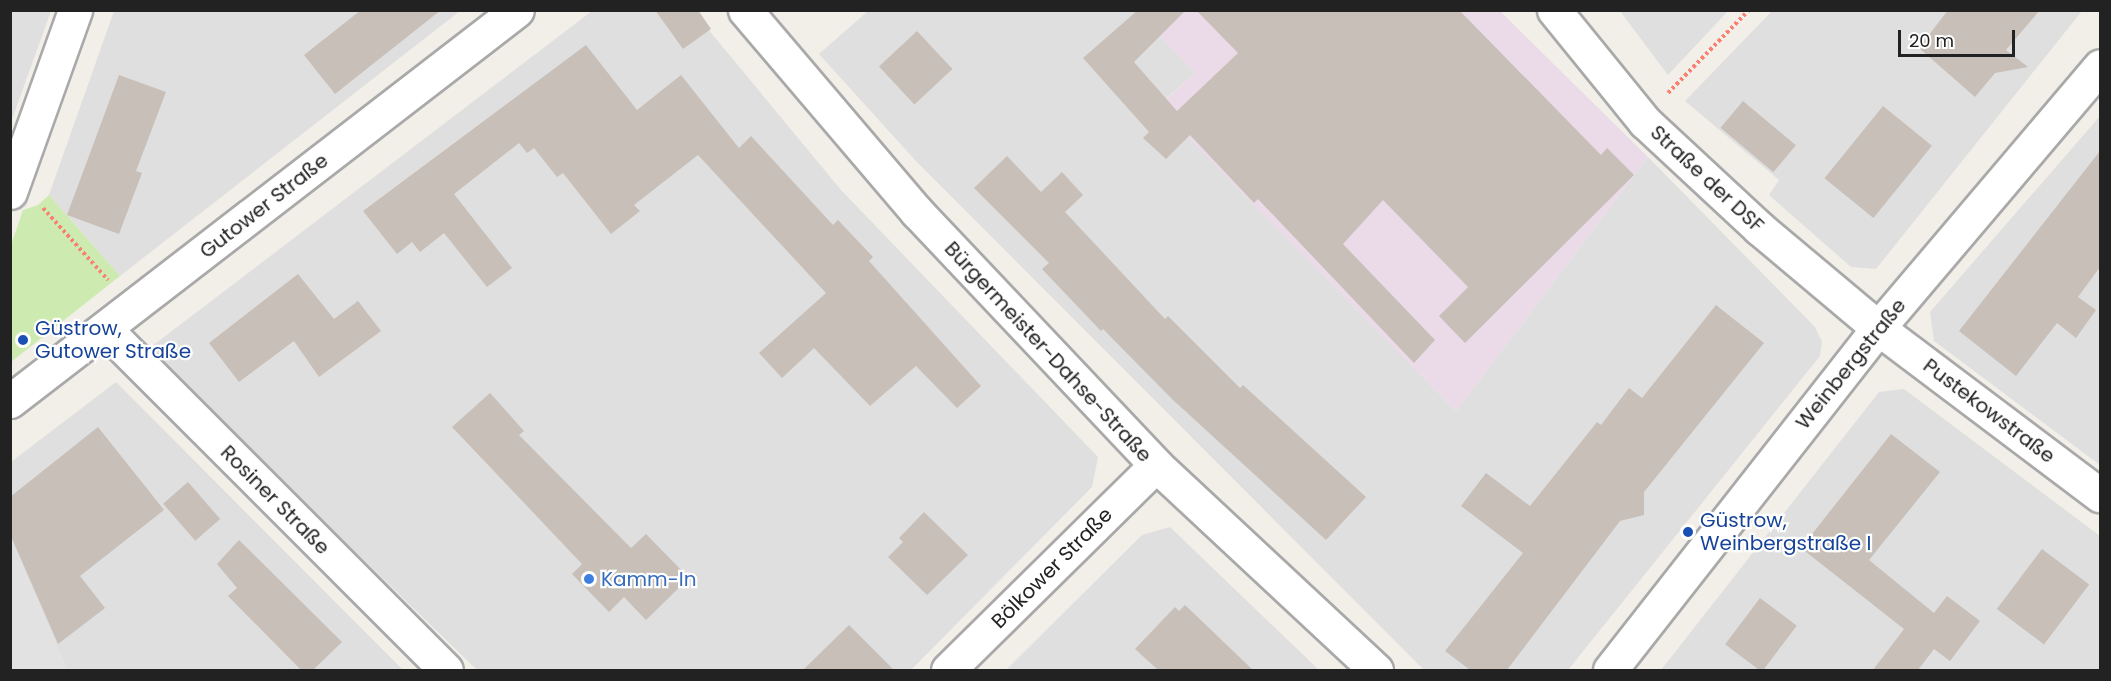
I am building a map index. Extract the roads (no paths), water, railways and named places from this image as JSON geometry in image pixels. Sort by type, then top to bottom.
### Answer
[{"type":"street","points":[[13,185],[75,10]]},
{"type":"street","name":"Gutower Straße","points":[[10,401],[517,10]]},
{"type":"street","name":"Bürgermeister-Dahse-Straße","points":[[744,10],[917,212],[1156,465],[1376,670]]},
{"type":"street","name":"Straße der DSF","points":[[1554,10],[1645,122],[1760,228],[1878,328]]},
{"type":"street","name":"Weinbergstraße","points":[[1610,670],[1878,328],[2100,66]]},
{"type":"street","name":"Pustekowstraße","points":[[1878,328],[2100,495]]},
{"type":"street","name":"Rosiner Straße","points":[[105,329],[446,670]]},
{"type":"street","name":"Bölkower Straße","points":[[948,670],[1156,465]]},
{"type":"place","name":"Güstrow, Gutower Straße","points":[[23,340]]},
{"type":"place","name":"Güstrow, Weinbergstraße I","points":[[1688,532]]},
{"type":"place","name":"Kamm-In","points":[[589,579]]}]
